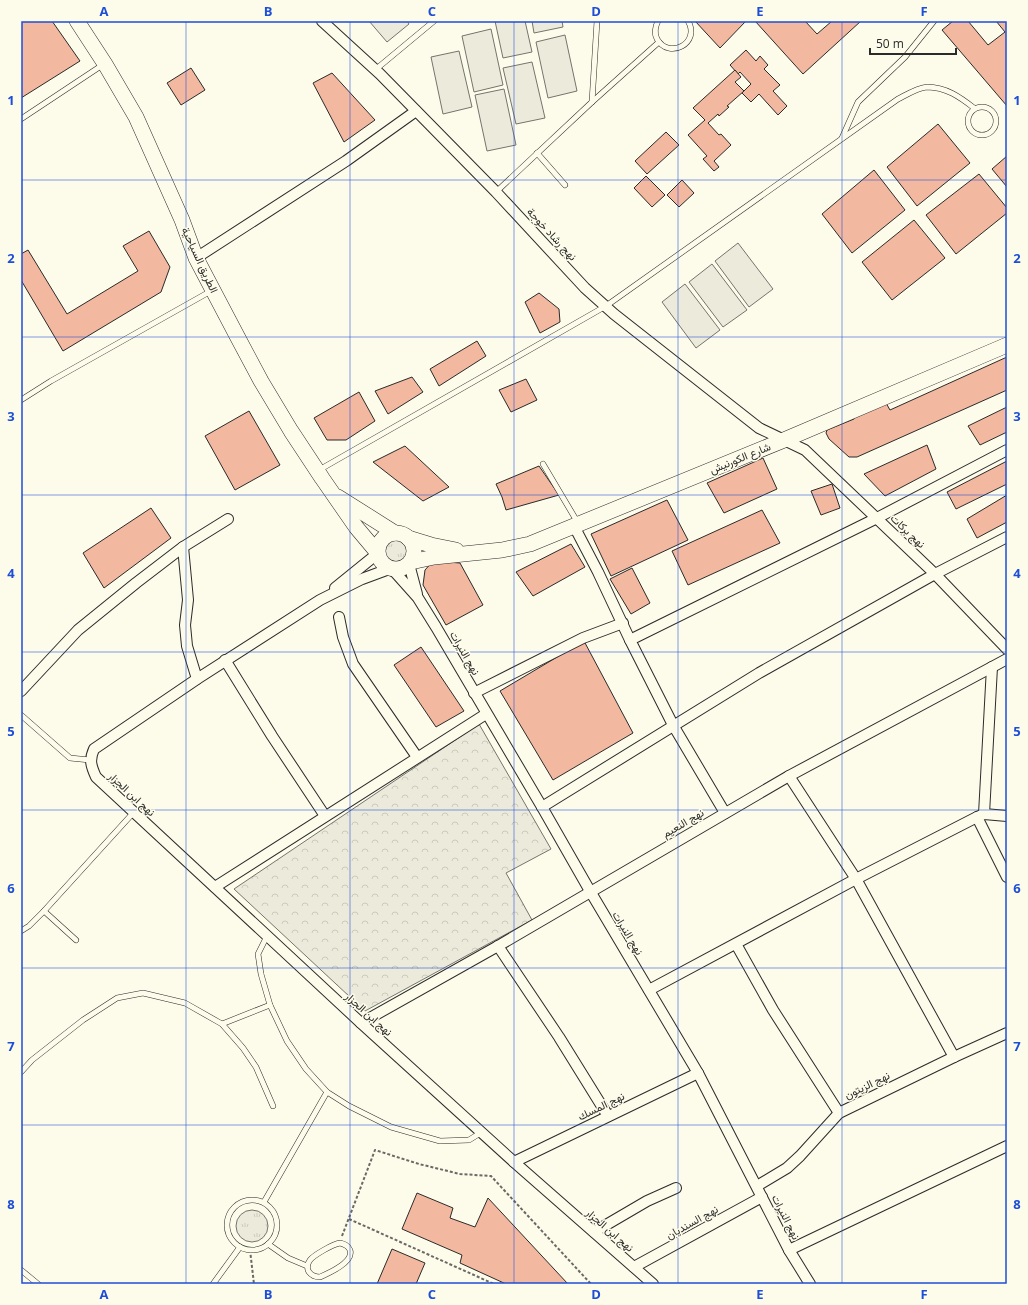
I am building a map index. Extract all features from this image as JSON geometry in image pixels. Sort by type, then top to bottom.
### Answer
[{"type":"main road","name":"الطريق السياحية","points":[[82,25],[136,117],[179,212],[196,258],[261,381],[290,431],[356,527],[377,553]]},
{"type":"main road","name":"شارع الكورنيش","points":[[410,563],[434,557],[502,550],[530,544],[784,440],[1007,345]]},
{"type":"main road","name":"الطريق السياحية","points":[[332,493],[402,535]]},
{"type":"main road","points":[[390,534],[402,535],[414,547],[413,557],[410,563],[401,569],[391,569],[381,563],[377,553],[378,547],[382,539],[390,534]]},
{"type":"main road","name":"شارع الكورنيش","points":[[402,535],[430,545],[468,553]]},
{"type":"street","name":"نهج رشاد خوجة","points":[[322,21],[376,70],[496,192],[585,288],[759,428],[784,440]]},
{"type":"street","points":[[196,258],[346,161],[416,111]]},
{"type":"street","name":"نهج بركات","points":[[784,440],[805,450],[935,574],[1007,649]]},
{"type":"street","points":[[630,640],[877,518],[1007,450]]},
{"type":"street","points":[[21,691],[78,630],[183,547],[228,519]]},
{"type":"street","points":[[576,525],[630,640],[673,725],[725,813]]},
{"type":"street","points":[[542,807],[759,673],[935,574],[1007,537]]},
{"type":"street","points":[[183,547],[188,600],[185,626],[187,646],[197,679]]},
{"type":"street","points":[[320,600],[377,553]]},
{"type":"street","points":[[410,563],[418,598]]},
{"type":"street","points":[[90,760],[94,749],[225,660],[320,600],[362,579],[391,569],[418,598]]},
{"type":"street","name":"نهج النيرات","points":[[418,598],[698,1073],[789,1250],[810,1284]]},
{"type":"street","points":[[339,617],[343,637],[353,664],[417,757]]},
{"type":"street","points":[[474,693],[583,638],[623,623]]},
{"type":"street","name":"نهج النعيم","points":[[361,1023],[498,946],[789,776],[1007,659]]},
{"type":"street","points":[[225,660],[272,736],[325,816]]},
{"type":"street","points":[[992,667],[981,816],[1007,877]]},
{"type":"street","points":[[215,887],[486,714]]},
{"type":"street","name":"نهج ابن الجزار","points":[[90,760],[91,767],[96,777],[361,1023],[514,1162],[653,1284]]},
{"type":"street","points":[[789,776],[856,879],[954,1057]]},
{"type":"street","points":[[649,990],[856,879],[981,816],[1007,816]]},
{"type":"street","points":[[736,944],[773,1010],[839,1113]]},
{"type":"street","points":[[498,946],[559,1037],[608,1116]]},
{"type":"street","name":"نهج الزيتون","points":[[757,1186],[787,1168],[800,1156],[839,1113],[1007,1033]]},
{"type":"street","name":"نهج المسك","points":[[514,1162],[698,1073]]},
{"type":"street","points":[[789,1250],[1007,1146]]},
{"type":"street","points":[[594,1232],[647,1201],[676,1188]]},
{"type":"street","name":"نهج السنديان","points":[[634,1267],[762,1197]]},
{"type":"lane","points":[[376,70],[434,21]]},
{"type":"lane","points":[[592,102],[597,21]]},
{"type":"lane","points":[[658,21],[655,31],[656,37],[663,46],[674,49],[684,45],[691,36],[688,21]]},
{"type":"lane","points":[[842,139],[858,102],[904,57],[934,21]]},
{"type":"lane","points":[[496,192],[592,102],[659,42]]},
{"type":"lane","points":[[21,118],[105,64]]},
{"type":"lane","points":[[317,471],[606,306],[898,99],[913,91],[926,87],[944,89],[955,94],[974,108],[984,106],[993,111],[997,120],[996,125],[991,132],[987,134],[978,134],[970,129],[968,125],[968,116],[974,108]]},
{"type":"lane","points":[[537,153],[566,185]]},
{"type":"lane","points":[[21,400],[51,381],[214,290]]},
{"type":"lane","points":[[543,464],[576,525]]},
{"type":"lane","points":[[21,715],[70,758],[90,760]]},
{"type":"lane","points":[[21,931],[29,926],[44,911],[134,812]]},
{"type":"lane","points":[[44,911],[76,940]]},
{"type":"lane","points":[[267,936],[258,954],[261,974],[270,1005],[287,1041],[302,1064],[327,1092],[349,1106],[391,1127],[440,1141],[468,1140],[482,1132]]},
{"type":"lane","points":[[21,1072],[32,1060],[83,1020],[117,998],[143,993],[185,1003],[222,1024],[243,1048],[256,1067],[274,1106]]},
{"type":"lane","points":[[222,1024],[270,1005]]},
{"type":"lane","points":[[264,1202],[327,1092]]},
{"type":"lane","points":[[252,1200],[264,1202],[276,1215],[278,1223],[277,1232],[273,1240],[268,1244],[259,1249],[250,1250],[240,1247],[231,1238],[227,1222],[234,1208],[240,1203],[252,1200]]},
{"type":"lane","points":[[340,1243],[347,1246],[350,1251],[350,1258],[345,1263],[320,1277],[311,1275],[307,1266],[312,1257],[334,1244],[340,1243]]},
{"type":"lane","points":[[268,1244],[288,1258],[307,1266]]},
{"type":"lane","points":[[213,1284],[240,1247]]},
{"type":"lane","points":[[21,1270],[38,1284]]},
{"type":"path","points":[[340,1243],[375,1150],[419,1164],[460,1174],[491,1176],[590,1284]]},
{"type":"path","points":[[349,1219],[494,1284]]},
{"type":"path","points":[[250,1250],[254,1284]]},
{"type":"green space","points":[[369,21],[407,21],[409,24],[387,42]]},
{"type":"green space","points":[[495,21],[525,21],[532,52],[503,58]]},
{"type":"green space","points":[[532,21],[562,21],[563,27],[534,33]]},
{"type":"green space","points":[[491,29],[503,85],[474,92],[462,36]]},
{"type":"green space","points":[[565,35],[577,91],[548,98],[536,42]]},
{"type":"green space","points":[[459,51],[472,107],[443,114],[431,57]]},
{"type":"green space","points":[[532,62],[545,118],[516,124],[503,68]]},
{"type":"green space","points":[[504,89],[516,145],[487,151],[475,95]]},
{"type":"green space","points":[[738,243],[773,289],[749,307],[715,261]]},
{"type":"green space","points":[[712,264],[747,310],[723,327],[689,282]]},
{"type":"green space","points":[[685,284],[720,330],[696,348],[662,302]]},
{"type":"green space","points":[[395,539],[400,540],[406,546],[406,556],[400,562],[395,563],[390,562],[384,556],[383,551],[384,546],[390,540]]},
{"type":"green space","points":[[479,724],[551,849],[506,873],[532,920],[365,1011],[234,889]]},
{"type":"green space","points":[[252,1210],[258,1211],[265,1217],[268,1226],[267,1232],[261,1239],[252,1242],[246,1241],[239,1235],[236,1226],[237,1220],[243,1213]]},
{"type":"building","points":[[21,21],[52,21],[80,61],[21,98]]},
{"type":"building","points":[[695,21],[746,21],[720,48]]},
{"type":"building","points":[[755,21],[805,21],[817,34],[832,21],[861,21],[803,74]]},
{"type":"building","points":[[953,21],[968,21],[988,45],[1005,32],[996,21],[1007,21],[1007,106],[942,30]]},
{"type":"building","points":[[746,50],[756,61],[760,56],[768,65],[764,69],[780,85],[773,91],[787,106],[778,115],[759,94],[751,102],[742,93],[751,84],[740,72],[738,74],[730,65]]},
{"type":"building","points":[[191,68],[205,90],[181,105],[167,83]]},
{"type":"building","points":[[735,70],[741,77],[735,82],[744,91],[727,106],[729,107],[719,116],[718,114],[708,123],[731,145],[714,161],[719,167],[714,171],[703,159],[707,156],[688,135],[705,120],[693,108]]},
{"type":"building","points":[[332,73],[375,120],[344,142],[313,83]]},
{"type":"building","points":[[938,124],[970,163],[917,206],[887,167]]},
{"type":"building","points":[[666,132],[679,145],[647,174],[635,161]]},
{"type":"building","points":[[1007,156],[1007,187],[992,169]]},
{"type":"building","points":[[874,170],[905,210],[852,253],[822,214]]},
{"type":"building","points":[[979,174],[1007,208],[1007,213],[956,254],[926,215]]},
{"type":"building","points":[[646,176],[665,195],[652,207],[634,188]]},
{"type":"building","points":[[682,180],[694,193],[679,207],[667,195]]},
{"type":"building","points":[[914,220],[945,258],[892,300],[862,262]]},
{"type":"building","points":[[149,231],[170,267],[161,292],[63,351],[21,280],[21,254],[28,250],[67,314],[138,271],[123,246]]},
{"type":"building","points":[[539,293],[559,309],[560,322],[540,333],[525,302]]},
{"type":"building","points":[[477,341],[486,356],[439,386],[430,369]]},
{"type":"building","points":[[1007,357],[1007,390],[857,457],[849,457],[829,439],[826,433],[827,430],[854,419],[854,415],[886,403],[890,410]]},
{"type":"building","points":[[412,377],[423,392],[388,414],[375,391]]},
{"type":"building","points":[[526,379],[537,400],[511,412],[499,390]]},
{"type":"building","points":[[359,392],[375,421],[346,440],[327,440],[314,418]]},
{"type":"building","points":[[1007,407],[1007,432],[980,445],[968,426]]},
{"type":"building","points":[[249,411],[280,465],[235,490],[205,436]]},
{"type":"building","points":[[927,445],[936,469],[885,496],[864,474]]},
{"type":"building","points":[[405,446],[449,487],[423,501],[373,462]]},
{"type":"building","points":[[763,458],[777,489],[724,513],[707,483]]},
{"type":"building","points":[[1007,461],[1007,484],[956,509],[947,492]]},
{"type":"building","points":[[539,466],[559,495],[506,510],[496,484]]},
{"type":"building","points":[[832,484],[840,508],[821,515],[811,491]]},
{"type":"building","points":[[1007,495],[1007,522],[977,538],[967,519]]},
{"type":"building","points":[[667,500],[688,540],[611,576],[591,534]]},
{"type":"building","points":[[151,508],[171,538],[104,588],[83,553]]},
{"type":"building","points":[[762,510],[780,543],[688,585],[672,551]]},
{"type":"building","points":[[571,544],[585,567],[533,596],[516,572]]},
{"type":"building","points":[[433,561],[460,563],[483,605],[446,625],[423,585],[425,570]]},
{"type":"building","points":[[632,568],[650,603],[631,614],[610,579]]},
{"type":"building","points":[[584,641],[633,733],[553,780],[500,691]]},
{"type":"building","points":[[421,647],[464,711],[436,727],[394,665]]},
{"type":"building","points":[[417,1193],[453,1208],[450,1218],[475,1227],[488,1198],[568,1284],[506,1284],[460,1263],[462,1255],[402,1229]]},
{"type":"building","points":[[392,1249],[425,1263],[416,1284],[377,1284]]}]
